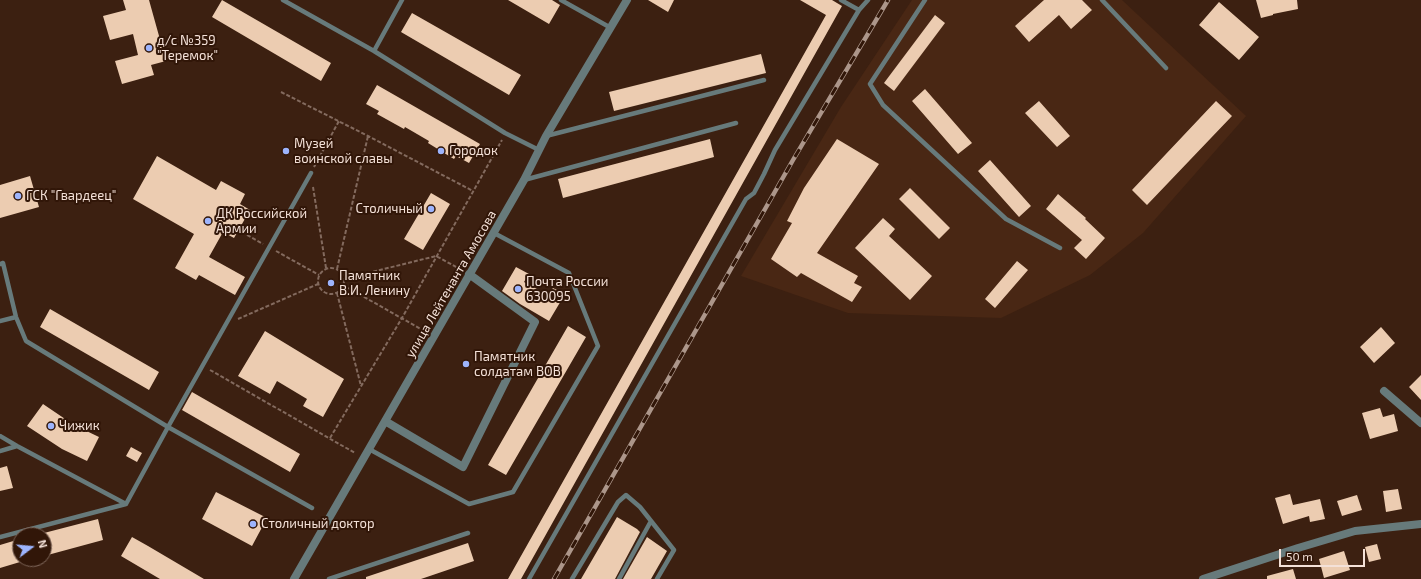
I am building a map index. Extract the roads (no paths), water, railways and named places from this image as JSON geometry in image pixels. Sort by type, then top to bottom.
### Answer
[{"type":"street","name":"улица Лейтенанта Амосова","points":[[294,579],[494,233],[524,180],[546,136],[627,0]]},
{"type":"street","points":[[385,421],[464,467],[535,322],[469,274]]},
{"type":"street","points":[[1384,391],[1421,423]]},
{"type":"street","points":[[1203,579],[1355,531],[1421,524]]},
{"type":"lane","points":[[284,0],[374,51],[506,133],[538,150]]},
{"type":"lane","points":[[374,51],[402,0]]},
{"type":"lane","points":[[561,0],[611,28]]},
{"type":"lane","points":[[841,0],[858,10]]},
{"type":"lane","points":[[529,579],[746,199],[754,193],[775,150],[858,10],[868,0]]},
{"type":"lane","points":[[925,0],[870,84],[883,105],[1006,219],[1060,248]]},
{"type":"lane","points":[[1102,0],[1166,68]]},
{"type":"lane","points":[[546,136],[764,80]]},
{"type":"lane","points":[[524,180],[736,123]]},
{"type":"lane","points":[[0,537],[126,504],[224,325],[311,173]]},
{"type":"lane","points":[[369,449],[469,504],[513,492],[598,346],[569,273],[494,233]]},
{"type":"lane","points":[[0,264],[3,263],[16,317],[26,341],[168,427],[312,508]]},
{"type":"lane","points":[[0,321],[16,317]]},
{"type":"lane","points":[[0,436],[126,504]]},
{"type":"lane","points":[[0,451],[17,446]]},
{"type":"lane","points":[[572,579],[618,502],[626,495],[640,507],[674,550],[657,579]]},
{"type":"lane","points":[[619,579],[651,521]]},
{"type":"lane","points":[[329,579],[468,533]]},
{"type":"railway","points":[[554,579],[793,160],[888,0]]},
{"type":"place","name":"д/с №359 \"Теремок\"","points":[[149,48]]},
{"type":"place","name":"Музей воинской славы","points":[[286,151]]},
{"type":"place","name":"Городок","points":[[441,151]]},
{"type":"place","name":"ГСК \"Гвардеец\"","points":[[18,196]]},
{"type":"place","name":"Столичный","points":[[431,209]]},
{"type":"place","name":"ДК Российской Армии","points":[[208,221]]},
{"type":"place","name":"Памятник В.И. Ленину","points":[[331,283]]},
{"type":"place","name":"Почта России 630095","points":[[518,289]]},
{"type":"place","name":"Памятник солдатам ВОВ","points":[[466,364]]},
{"type":"place","name":"Чижик","points":[[51,426]]},
{"type":"place","name":"Столичный доктор","points":[[253,524]]}]
